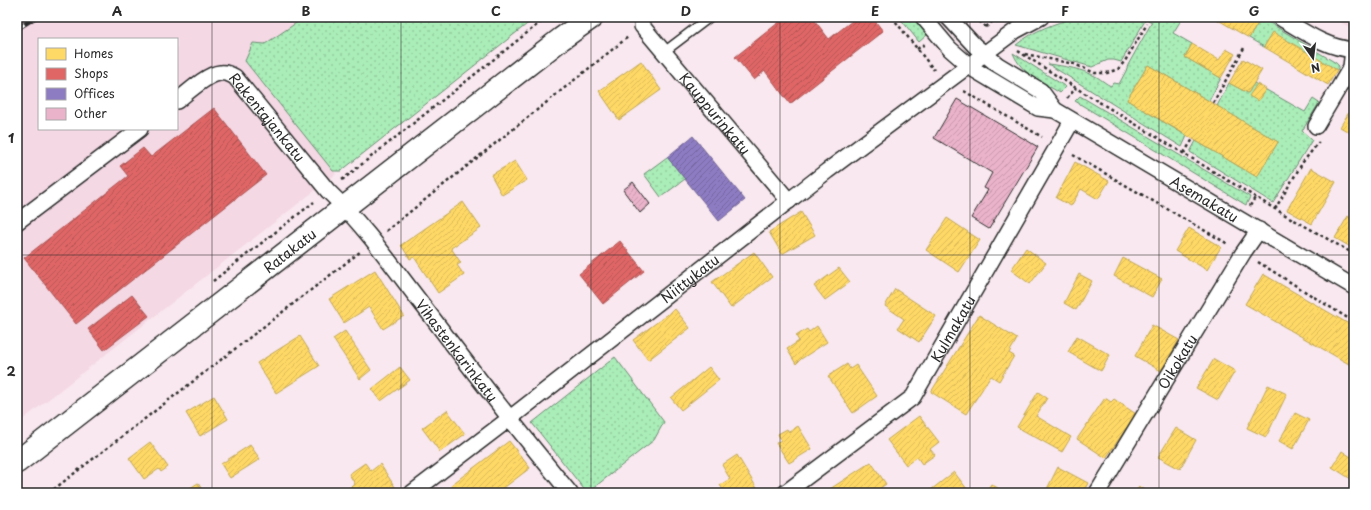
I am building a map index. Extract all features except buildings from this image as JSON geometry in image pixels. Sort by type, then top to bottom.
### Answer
[{"type":"main road","name":"Ratakatu","points":[[561,39],[586,17]]},
{"type":"main road","name":"Ratakatu","points":[[17,462],[344,206],[561,39],[592,17]]},
{"type":"street","name":"Asemakatu","points":[[924,17],[950,49],[969,65],[1038,108],[1055,110]]},
{"type":"street","name":"Asemakatu","points":[[948,17],[984,54],[998,65],[1041,91],[1055,110],[1354,287]]},
{"type":"street","name":"Niittykatu","points":[[412,493],[510,419],[789,201],[947,81],[1015,31],[1042,17]]},
{"type":"street","points":[[1279,17],[1321,42],[1338,48],[1354,50],[1351,67],[1320,131]]},
{"type":"street","name":"Kauppurinkatu","points":[[642,26],[789,201]]},
{"type":"street","name":"Rakentajankatu","points":[[178,100],[211,76],[219,73],[228,74],[235,77],[328,191],[344,206]]},
{"type":"street","name":"Kulmakatu","points":[[785,493],[913,397],[1072,121]]},
{"type":"street","points":[[17,222],[139,130]]},
{"type":"street","name":"Vihastenkarinkatu","points":[[344,206],[510,419],[570,493]]},
{"type":"street","name":"Oikokatu","points":[[1097,493],[1243,253],[1259,230]]},
{"type":"lane","points":[[664,52],[710,17]]},
{"type":"path","points":[[210,283],[547,17]]},
{"type":"path","points":[[892,17],[933,70],[947,81],[1243,253],[1354,322]]},
{"type":"path","points":[[976,17],[1002,40],[1076,88],[1275,209],[1354,254]]},
{"type":"path","points":[[986,27],[997,17]]},
{"type":"path","points":[[1022,54],[1074,64],[1095,73],[1107,73],[1118,69],[1125,62],[1147,24]]},
{"type":"path","points":[[49,493],[373,242],[642,26]]},
{"type":"path","points":[[1213,103],[1244,48]]},
{"type":"path","points":[[1275,209],[1320,131]]},
{"type":"path","points":[[1184,153],[1192,139]]},
{"type":"shaded area","points":[[17,17],[305,17],[265,44],[245,61],[336,174],[17,424]]},
{"type":"shaded area","points":[[1331,17],[1354,17],[1354,29],[1353,29]]},
{"type":"green space","points":[[305,17],[536,17],[341,171],[333,171],[245,61],[253,43],[265,44]]},
{"type":"green space","points":[[899,17],[912,17],[927,35],[919,42]]},
{"type":"green space","points":[[1075,17],[1183,17],[1173,33],[1192,44],[1185,57],[1221,78],[1209,101],[1148,65],[1127,100],[1187,136],[1182,147],[1048,64],[1085,72],[1097,77],[1111,86],[1113,83],[1119,84],[1152,22],[1146,19],[1121,62],[1108,60],[1092,67],[1016,45],[1037,31]]},
{"type":"green space","points":[[1248,17],[1260,17],[1336,63],[1339,66],[1337,70],[1273,33],[1264,47],[1249,38],[1258,23]]},
{"type":"green space","points":[[1013,53],[1066,87],[1060,93],[1039,81],[1021,67]]},
{"type":"green space","points":[[1229,83],[1248,93],[1254,83],[1305,112],[1313,99],[1319,103],[1302,131],[1312,140],[1273,203],[1190,152],[1196,141],[1257,177],[1278,142],[1217,106]]},
{"type":"green space","points":[[1080,96],[1250,197],[1246,205],[1075,101]]},
{"type":"green space","points":[[667,157],[685,179],[661,197],[644,174]]},
{"type":"green space","points":[[615,357],[664,422],[654,440],[587,493],[532,423]]},
{"type":"railway","points":[[17,29],[36,17]]}]
